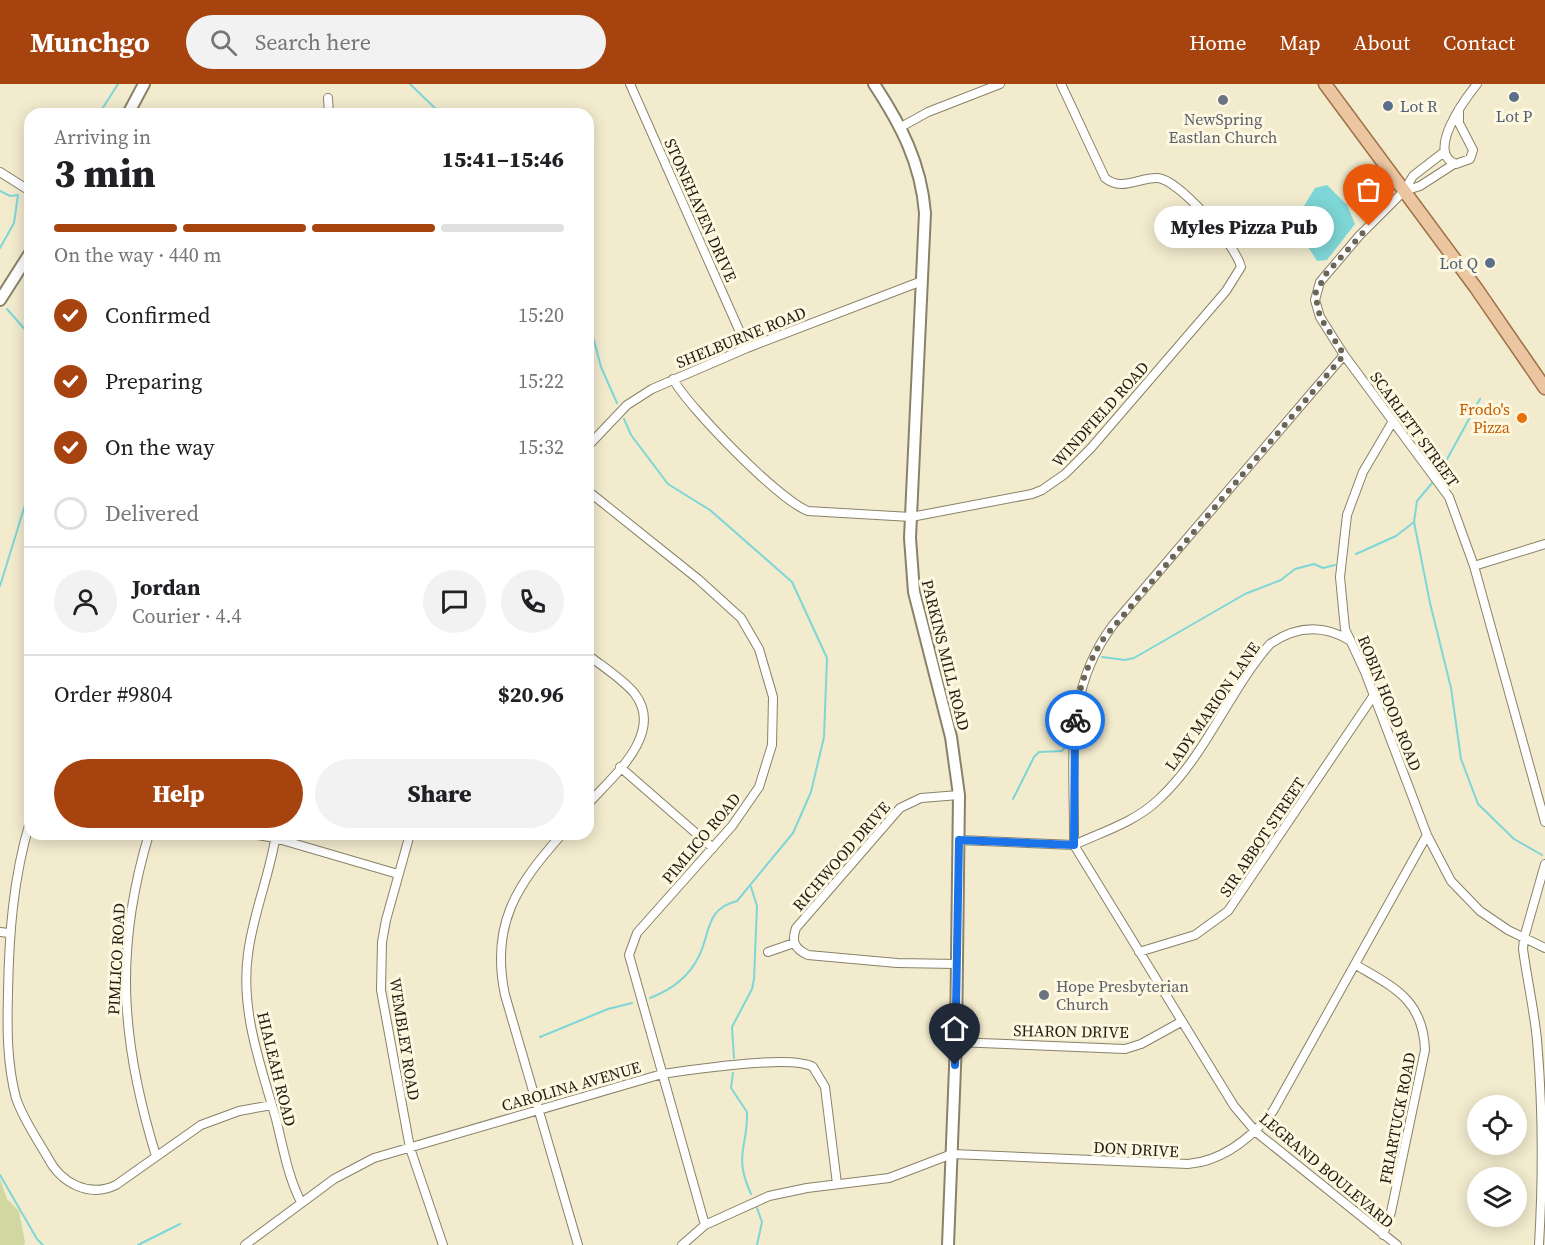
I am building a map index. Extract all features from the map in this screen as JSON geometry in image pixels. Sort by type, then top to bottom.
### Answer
[{"type":"main road","points":[[1325,84],[1476,288],[1545,388]]},
{"type":"street","points":[[131,108],[144,84]]},
{"type":"street","name":"STONEHAVEN DRIVE","points":[[630,84],[747,348]]},
{"type":"street","name":"PARKINS MILL ROAD","points":[[874,84],[901,127],[917,164],[923,193],[922,281],[910,538],[914,592],[951,737],[959,795],[956,1042],[948,1245]]},
{"type":"street","points":[[901,127],[928,112],[1000,84]]},
{"type":"street","name":"WINDFIELD ROAD","points":[[672,379],[683,397],[793,504],[816,513],[911,517],[1032,494],[1054,483],[1091,448],[1239,272],[1237,254],[1225,236],[1170,183],[1156,178],[1123,184],[1105,178],[1061,84]]},
{"type":"street","points":[[1454,164],[1447,159],[1444,152],[1452,119],[1477,84]]},
{"type":"street","points":[[328,98],[329,108]]},
{"type":"street","points":[[1404,191],[1420,186],[1454,164],[1461,164],[1471,158],[1473,146],[1459,123],[1459,109]]},
{"type":"street","points":[[1447,141],[1458,135],[1467,138]]},
{"type":"street","name":"SCARLETT STREET","points":[[1444,152],[1413,176],[1404,191],[1359,236],[1326,274],[1315,294],[1320,317],[1344,355],[1449,497],[1474,566],[1545,822]]},
{"type":"street","points":[[0,172],[24,187]]},
{"type":"street","points":[[0,300],[24,262]]},
{"type":"street","name":"SHELBURNE ROAD","points":[[594,440],[627,405],[672,379],[922,281]]},
{"type":"street","points":[[959,840],[1074,845],[1076,714],[1080,690],[1092,655],[1113,625],[1344,355]]},
{"type":"street","name":"ROBIN HOOD ROAD","points":[[1393,421],[1363,472],[1344,526],[1341,608],[1349,640],[1374,695],[1427,835],[1442,866],[1461,894],[1492,920],[1545,948]]},
{"type":"street","name":"PIMLICO ROAD","points":[[594,496],[698,579],[741,618],[765,663],[773,696],[774,722],[767,765],[759,787],[746,809],[637,933],[630,947],[630,967],[705,1225]]},
{"type":"street","points":[[1474,566],[1545,544]]},
{"type":"street","name":"LADY MARION LANE","points":[[1074,845],[1138,815],[1170,789],[1270,644],[1287,634],[1304,629],[1330,631],[1349,640]]},
{"type":"street","points":[[594,661],[628,687],[643,711],[643,733],[620,767],[594,797]]},
{"type":"street","name":"SIR ABBOT STREET","points":[[1139,952],[1195,935],[1228,911],[1374,695]]},
{"type":"street","points":[[620,767],[713,848]]},
{"type":"street","name":"RICHWOOD DRIVE","points":[[794,943],[796,928],[900,808],[921,798],[959,795]]},
{"type":"street","name":"DON DRIVE","points":[[682,1245],[705,1225],[737,1208],[769,1196],[889,1178],[952,1154],[1188,1164],[1202,1163],[1219,1157],[1256,1132],[1290,1084],[1427,835]]},
{"type":"street","points":[[26,840],[16,882],[9,933],[8,1030],[14,1088],[24,1117],[52,1166],[71,1184],[99,1190],[116,1185],[192,1131],[216,1119],[272,1105]]},
{"type":"street","name":"PIMLICO ROAD","points":[[147,840],[133,892],[126,968],[126,1016],[132,1066],[156,1156]]},
{"type":"street","name":"HIALEAH ROAD","points":[[275,840],[254,915],[246,970],[248,1012],[272,1105],[301,1202]]},
{"type":"street","points":[[289,840],[398,874]]},
{"type":"street","name":"WEMBLEY ROAD","points":[[408,840],[382,942],[381,982],[392,1062],[410,1148],[443,1245]]},
{"type":"street","points":[[557,840],[534,866],[517,891],[502,936],[500,964],[504,995],[578,1245]]},
{"type":"street","name":"LEGRAND BOULEVARD","points":[[1074,845],[1222,1090],[1256,1132],[1397,1245]]},
{"type":"street","points":[[1539,1245],[1542,1193],[1542,1105],[1524,938],[1545,864]]},
{"type":"street","points":[[0,932],[9,933]]},
{"type":"street","points":[[768,952],[794,943],[799,950],[808,955],[837,959],[957,964]]},
{"type":"street","name":"FRIARTUCK ROAD","points":[[1356,965],[1404,995],[1418,1013],[1424,1030],[1425,1050],[1391,1212],[1383,1235]]},
{"type":"street","name":"SHARON DRIVE","points":[[956,1042],[1125,1049],[1141,1044],[1181,1022]]},
{"type":"street","name":"CAROLINA AVENUE","points":[[245,1245],[301,1202],[352,1168],[374,1158],[662,1074],[795,1061],[813,1067],[825,1087],[837,1184]]},
{"type":"green space","points":[[0,1179],[7,1199],[19,1211],[24,1245],[0,1245]]},
{"type":"water","points":[[1327,185],[1347,205],[1355,224],[1327,260],[1317,261],[1303,239],[1296,219],[1315,188]]},
{"type":"waterway","points":[[103,108],[118,84]]},
{"type":"waterway","points":[[410,84],[435,108]]},
{"type":"waterway","points":[[0,191],[10,196],[18,195],[14,223],[0,248]]},
{"type":"waterway","points":[[7,309],[24,328]]},
{"type":"waterway","points":[[594,341],[601,367],[617,403]]},
{"type":"waterway","points":[[1440,472],[1480,399]]},
{"type":"waterway","points":[[624,419],[631,435],[668,484],[710,510],[792,582],[827,658],[824,737],[811,792],[793,833],[737,901],[719,910],[714,916],[699,956],[685,976],[672,987],[650,998]]},
{"type":"waterway","points":[[1433,482],[1417,501],[1414,522],[1430,603],[1451,688],[1461,759],[1478,804],[1514,839],[1542,855]]},
{"type":"waterway","points":[[0,586],[24,508]]},
{"type":"waterway","points":[[1356,554],[1396,536],[1414,522]]},
{"type":"waterway","points":[[1102,657],[1125,660],[1134,658],[1245,594],[1281,580],[1295,569],[1314,564],[1323,568],[1335,565]]},
{"type":"waterway","points":[[1013,799],[1034,757],[1039,752],[1062,751],[1066,746]]},
{"type":"waterway","points":[[734,1058],[732,1027],[752,989],[754,979],[757,906],[751,887]]},
{"type":"waterway","points":[[540,1037],[608,1009],[632,1003]]},
{"type":"waterway","points":[[733,1073],[731,1088],[747,1112],[742,1160],[751,1194]]},
{"type":"waterway","points":[[0,1175],[37,1239],[43,1245]]},
{"type":"waterway","points":[[757,1208],[762,1222],[757,1245]]},
{"type":"waterway","points":[[138,1245],[180,1224]]},
{"type":"way so far","points":[[1075,720],[1077,698],[1092,655],[1113,625],[1344,355],[1320,317],[1315,294],[1326,274],[1369,226]]},
{"type":"place","name":"Lot P","points":[[1514,97]]},
{"type":"place","name":"NewSpring Eastlan Church","points":[[1223,100]]},
{"type":"place","name":"Lot R","points":[[1388,106]]},
{"type":"place","name":"Myles Pizza Pub","points":[[1369,226]]},
{"type":"place","name":"Lot Q","points":[[1490,263]]},
{"type":"place","name":"Frodo's Pizza","points":[[1522,418]]},
{"type":"place","name":"Hope Presbyterian Church","points":[[1044,995]]},
{"type":"route","points":[[955,1065],[959,840],[1037,841],[1074,845],[1075,720]]}]
